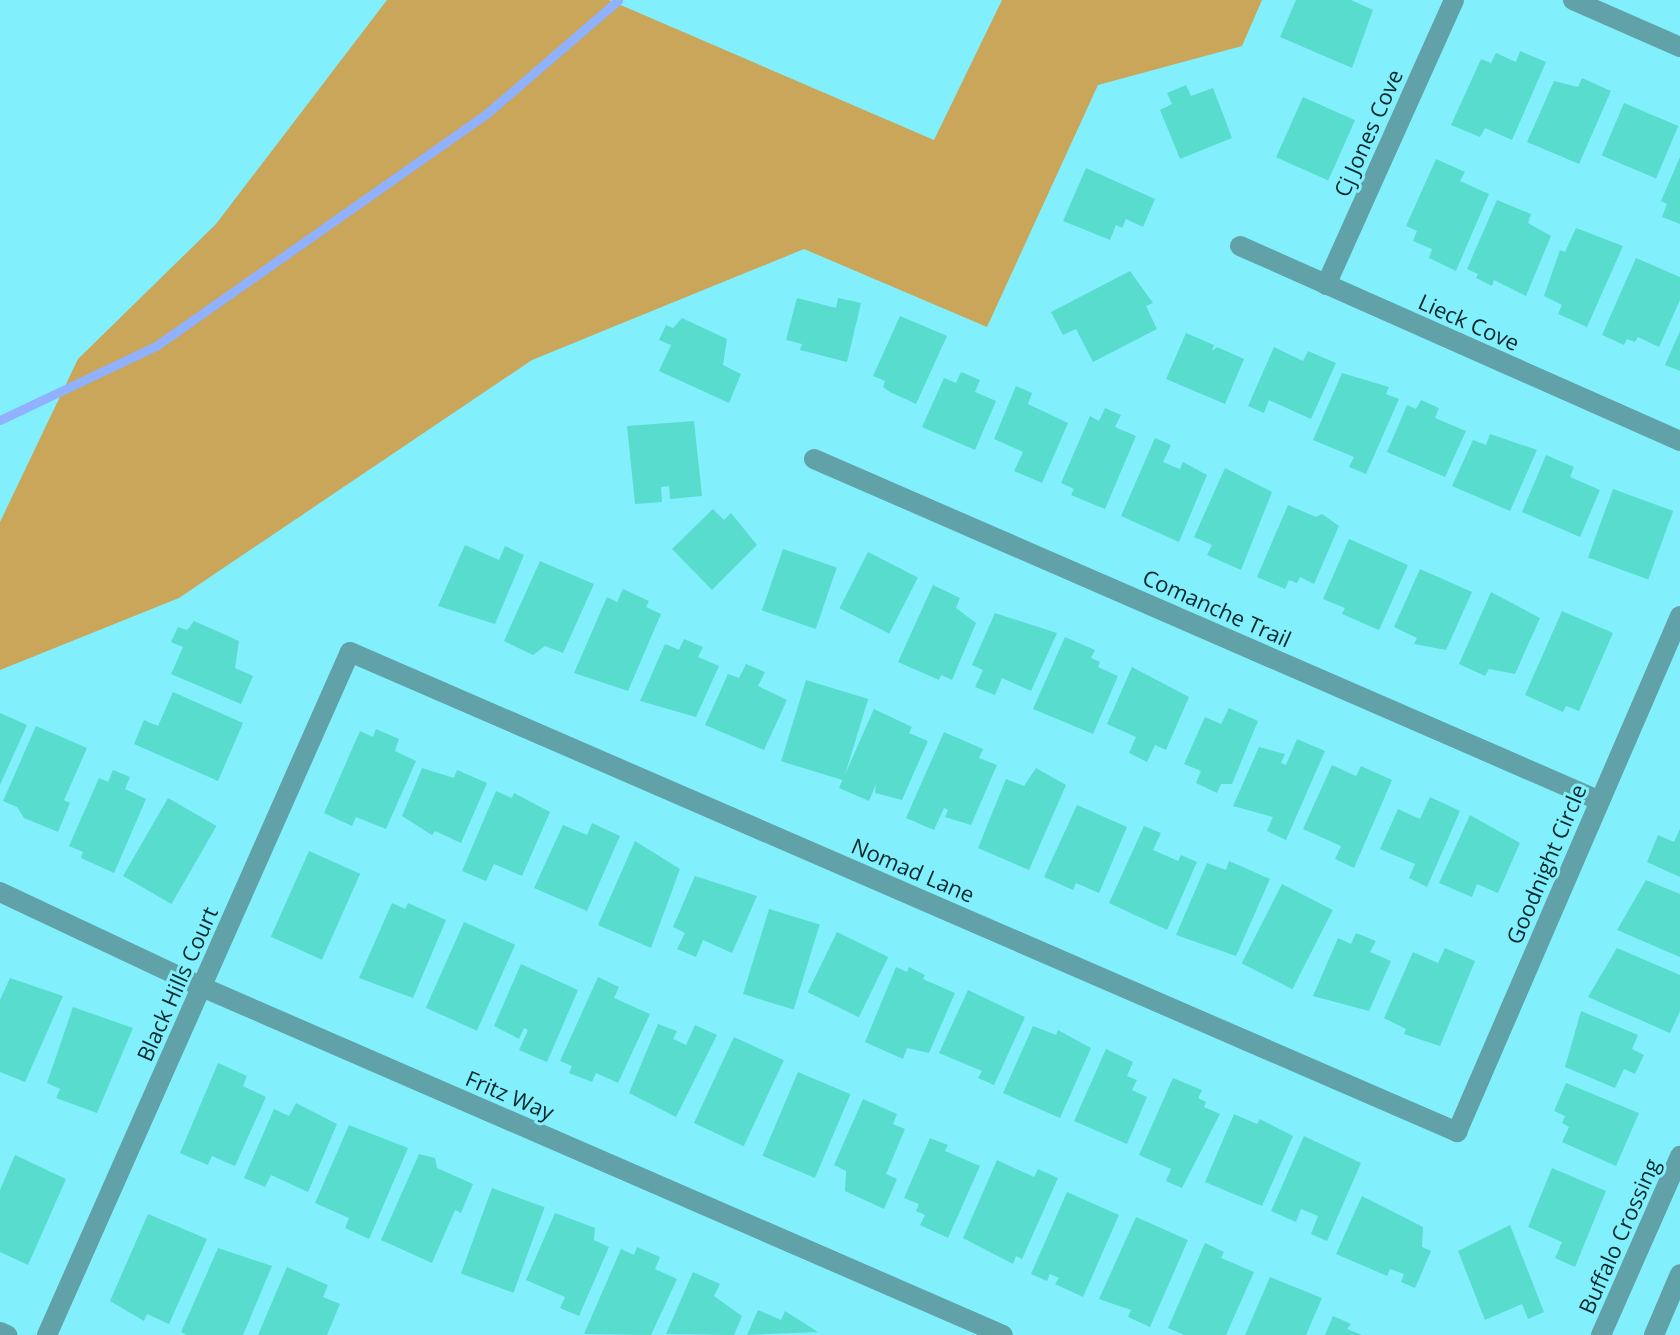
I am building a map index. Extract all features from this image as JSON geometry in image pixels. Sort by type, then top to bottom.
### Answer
[{"type":"street","name":"Cj Jones Cove","points":[[1326,285],[1454,0]]},
{"type":"street","points":[[1573,0],[1680,47]]},
{"type":"street","name":"Lieck Cove","points":[[1240,246],[1680,441]]},
{"type":"street","name":"Comanche Trail","points":[[814,459],[1600,801]]},
{"type":"street","name":"Goodnight Circle","points":[[1457,1132],[1680,616]]},
{"type":"street","name":"Black Hills Court","points":[[47,1335],[350,652]]},
{"type":"street","name":"Nomad Lane","points":[[350,652],[1457,1132]]},
{"type":"street","name":"Fritz Way","points":[[0,892],[202,987],[1003,1335]]},
{"type":"street","name":"Buffalo Crossing","points":[[1601,1335],[1680,1156]]},
{"type":"street","points":[[1654,1335],[1680,1274]]},
{"type":"street","points":[[0,1332],[7,1335]]},
{"type":"shaded area","points":[[387,0],[609,0],[934,140],[1002,0],[1262,0],[1242,46],[1098,85],[987,327],[804,249],[532,360],[179,598],[0,670],[0,522],[78,359],[216,224]]},
{"type":"building","points":[[1296,0],[1351,0],[1373,10],[1352,68],[1280,37]]},
{"type":"building","points":[[1520,51],[1546,62],[1512,140],[1485,128],[1480,137],[1451,125],[1481,59],[1491,63],[1496,53],[1516,62]]},
{"type":"building","points":[[1582,78],[1611,91],[1579,164],[1527,142],[1554,81],[1578,87]]},
{"type":"building","points":[[1186,85],[1191,96],[1213,88],[1232,138],[1180,159],[1160,110],[1172,104],[1167,93]]},
{"type":"building","points":[[1303,97],[1355,120],[1328,180],[1276,157]]},
{"type":"building","points":[[1624,103],[1678,126],[1656,179],[1602,155]]},
{"type":"building","points":[[1680,157],[1680,224],[1662,217],[1667,204],[1661,201]]},
{"type":"building","points":[[1436,159],[1465,172],[1460,181],[1489,194],[1456,271],[1429,258],[1432,249],[1413,241],[1417,231],[1406,226]]},
{"type":"building","points":[[1086,168],[1155,199],[1143,227],[1126,219],[1122,228],[1116,225],[1110,240],[1063,221]]},
{"type":"building","points":[[1497,200],[1531,214],[1528,223],[1551,236],[1526,296],[1494,280],[1492,286],[1467,269]]},
{"type":"building","points":[[1576,228],[1623,246],[1587,327],[1558,314],[1562,305],[1544,296],[1560,250],[1565,252]]},
{"type":"building","points":[[1636,258],[1680,277],[1680,300],[1659,347],[1638,337],[1635,342],[1627,339],[1624,345],[1602,335]]},
{"type":"building","points":[[1130,271],[1153,303],[1146,306],[1157,329],[1093,362],[1076,329],[1063,335],[1051,312]]},
{"type":"building","points":[[797,298],[836,308],[838,298],[861,303],[847,362],[800,350],[802,344],[786,340]]},
{"type":"building","points":[[900,316],[947,336],[916,404],[890,392],[883,387],[885,381],[873,376]]},
{"type":"building","points":[[682,318],[727,339],[723,365],[741,374],[729,403],[659,371],[671,345],[659,340],[666,325],[673,328]]},
{"type":"building","points":[[1680,331],[1680,371],[1665,365]]},
{"type":"building","points":[[1186,333],[1214,345],[1212,351],[1217,347],[1244,359],[1225,404],[1166,379]]},
{"type":"building","points":[[1274,347],[1303,361],[1308,351],[1336,363],[1311,419],[1269,400],[1264,413],[1248,406]]},
{"type":"building","points":[[961,372],[980,380],[975,392],[996,401],[975,450],[922,427],[944,378],[956,383]]},
{"type":"building","points":[[1342,373],[1389,387],[1386,394],[1399,399],[1366,474],[1349,467],[1354,457],[1313,440]]},
{"type":"building","points":[[1016,386],[1032,393],[1028,404],[1068,423],[1042,483],[1014,471],[1023,452],[994,439]]},
{"type":"building","points":[[1421,400],[1439,408],[1435,418],[1466,431],[1445,477],[1387,452],[1407,405],[1416,409]]},
{"type":"building","points":[[1105,408],[1121,415],[1115,427],[1136,436],[1105,509],[1071,495],[1074,489],[1061,483],[1090,416],[1099,421]]},
{"type":"building","points":[[694,421],[702,496],[670,499],[669,486],[661,487],[662,502],[635,504],[627,426]]},
{"type":"building","points":[[1490,434],[1537,450],[1510,511],[1452,486],[1473,440],[1486,445]]},
{"type":"building","points":[[1155,438],[1171,445],[1163,462],[1180,469],[1183,462],[1207,475],[1179,542],[1121,516]]},
{"type":"building","points":[[1546,455],[1574,467],[1570,477],[1600,490],[1580,537],[1522,512]]},
{"type":"building","points":[[1225,468],[1272,492],[1241,570],[1207,555],[1212,545],[1194,537]]},
{"type":"building","points":[[1613,489],[1673,511],[1648,579],[1588,558]]},
{"type":"building","points":[[1288,505],[1316,517],[1322,514],[1339,526],[1314,584],[1300,577],[1297,583],[1289,580],[1285,589],[1257,577]]},
{"type":"building","points":[[713,509],[724,520],[731,513],[757,545],[712,590],[672,549]]},
{"type":"building","points":[[1349,539],[1408,565],[1379,630],[1342,614],[1345,608],[1323,599]]},
{"type":"building","points":[[465,545],[499,560],[505,546],[524,555],[495,624],[438,606]]},
{"type":"building","points":[[783,549],[837,568],[816,629],[762,610]]},
{"type":"building","points":[[868,552],[918,577],[889,634],[839,608]]},
{"type":"building","points":[[540,561],[594,584],[563,653],[545,646],[533,655],[504,641]]},
{"type":"building","points":[[1420,569],[1472,592],[1446,650],[1414,644],[1417,638],[1394,627]]},
{"type":"building","points":[[933,585],[960,598],[956,608],[976,623],[952,680],[941,675],[939,680],[898,662]]},
{"type":"building","points":[[623,589],[649,601],[646,607],[661,614],[628,691],[574,673],[607,597],[617,602]]},
{"type":"building","points":[[1491,592],[1540,618],[1515,674],[1489,669],[1485,676],[1459,664]]},
{"type":"building","points":[[1562,611],[1613,633],[1579,711],[1566,706],[1563,712],[1525,695]]},
{"type":"building","points":[[995,613],[1057,633],[1031,691],[1002,678],[995,695],[975,687],[983,670],[972,665]]},
{"type":"building","points":[[194,621],[239,641],[235,668],[253,676],[241,704],[171,674],[183,647],[171,642],[178,627],[187,630]]},
{"type":"building","points":[[1065,637],[1095,650],[1091,658],[1100,662],[1098,667],[1118,676],[1093,734],[1033,709]]},
{"type":"building","points":[[684,639],[703,647],[698,657],[719,666],[696,717],[640,701],[665,644],[679,650]]},
{"type":"building","points":[[746,664],[765,672],[758,686],[787,700],[764,750],[705,725],[728,674],[739,678]]},
{"type":"building","points":[[1132,667],[1189,697],[1166,750],[1155,745],[1147,762],[1129,753],[1136,737],[1107,724]]},
{"type":"building","points":[[806,680],[868,699],[843,780],[781,761]]},
{"type":"building","points":[[173,692],[243,723],[218,781],[134,744],[144,720],[158,726]]},
{"type":"building","points":[[1229,708],[1258,721],[1232,784],[1221,784],[1217,793],[1196,783],[1201,771],[1184,764],[1205,717],[1221,724]]},
{"type":"building","points":[[874,709],[912,727],[909,733],[928,741],[902,800],[875,793],[876,784],[869,801],[839,788]]},
{"type":"building","points":[[0,713],[27,725],[0,785]]},
{"type":"building","points":[[36,726],[87,748],[64,800],[70,803],[58,832],[24,818],[17,807],[3,801]]},
{"type":"building","points":[[376,729],[399,739],[395,751],[416,761],[386,829],[356,817],[352,826],[324,813],[360,731],[373,737]]},
{"type":"building","points":[[944,732],[983,749],[979,758],[997,765],[971,825],[945,817],[948,810],[944,808],[934,830],[906,818]]},
{"type":"building","points":[[1297,739],[1325,751],[1286,840],[1267,831],[1273,817],[1233,806],[1259,747],[1285,754],[1281,763],[1286,765]]},
{"type":"building","points":[[1332,765],[1356,776],[1361,766],[1392,780],[1354,868],[1335,859],[1341,846],[1303,829]]},
{"type":"building","points":[[422,768],[454,778],[457,770],[487,783],[461,843],[435,831],[432,835],[402,816]]},
{"type":"building","points":[[1036,768],[1066,785],[1029,870],[978,848],[1006,779],[1024,786]]},
{"type":"building","points":[[113,770],[130,777],[125,789],[146,799],[114,873],[81,858],[83,852],[69,846],[99,778],[108,782]]},
{"type":"building","points":[[496,791],[512,798],[514,793],[550,812],[522,876],[494,864],[486,881],[462,871]]},
{"type":"building","points":[[1430,797],[1460,811],[1427,887],[1409,878],[1415,864],[1380,849],[1398,809],[1420,819]]},
{"type":"building","points":[[168,798],[216,826],[171,904],[123,876]]},
{"type":"building","points":[[1077,805],[1127,827],[1099,893],[1076,883],[1073,890],[1044,877]]},
{"type":"building","points":[[1470,815],[1520,843],[1498,893],[1477,884],[1472,897],[1439,883]]},
{"type":"building","points":[[592,823],[620,836],[587,911],[534,888],[563,825],[587,835]]},
{"type":"building","points":[[1144,826],[1161,833],[1153,850],[1178,861],[1181,855],[1197,862],[1167,930],[1109,903]]},
{"type":"building","points":[[1680,829],[1680,877],[1647,862],[1658,835],[1674,842]]},
{"type":"building","points":[[635,841],[680,869],[651,948],[598,925]]},
{"type":"building","points":[[309,851],[360,874],[322,960],[271,937]]},
{"type":"building","points":[[1229,861],[1270,879],[1236,956],[1176,935],[1207,863],[1226,870]]},
{"type":"building","points":[[695,876],[757,896],[732,953],[703,940],[696,957],[677,949],[685,933],[673,927]]},
{"type":"building","points":[[1646,880],[1680,894],[1680,957],[1617,930]]},
{"type":"building","points":[[1282,884],[1333,910],[1292,989],[1242,963]]},
{"type":"building","points":[[392,903],[405,909],[408,903],[446,920],[413,998],[359,978]]},
{"type":"building","points":[[769,909],[820,924],[794,1010],[743,994]]},
{"type":"building","points":[[464,922],[515,945],[477,1031],[426,1008]]},
{"type":"building","points":[[837,932],[888,957],[859,1017],[808,992]]},
{"type":"building","points":[[1356,933],[1376,941],[1370,952],[1391,961],[1369,1011],[1313,996],[1338,938],[1351,944]]},
{"type":"building","points":[[1445,948],[1475,961],[1440,1046],[1404,1034],[1406,1029],[1384,1018],[1413,952],[1438,963]]},
{"type":"building","points":[[1617,948],[1680,975],[1680,1011],[1670,1033],[1588,997]]},
{"type":"building","points":[[521,964],[578,990],[547,1062],[519,1050],[528,1030],[524,1028],[519,1039],[494,1026]]},
{"type":"building","points":[[896,967],[907,972],[909,967],[925,975],[923,979],[955,993],[929,1053],[907,1048],[903,1059],[865,1042]]},
{"type":"building","points":[[598,977],[619,987],[614,998],[650,1014],[618,1083],[596,1073],[592,1082],[569,1073],[572,1066],[560,1061]]},
{"type":"building","points":[[10,978],[63,996],[25,1082],[0,1072],[0,1000]]},
{"type":"building","points":[[968,990],[1025,1017],[994,1085],[978,1078],[982,1071],[939,1053]]},
{"type":"building","points":[[73,1007],[133,1028],[97,1113],[56,1098],[60,1089],[47,1083]]},
{"type":"building","points":[[1581,1011],[1638,1035],[1632,1049],[1644,1055],[1635,1074],[1624,1069],[1615,1088],[1565,1067]]},
{"type":"building","points":[[658,1024],[677,1031],[673,1039],[686,1045],[695,1025],[717,1035],[676,1117],[629,1093]]},
{"type":"building","points":[[1033,1026],[1056,1035],[1058,1030],[1091,1048],[1060,1118],[1003,1093]]},
{"type":"building","points":[[734,1037],[784,1060],[744,1146],[694,1123]]},
{"type":"building","points":[[1106,1049],[1133,1062],[1127,1076],[1137,1080],[1132,1090],[1147,1097],[1127,1144],[1074,1121]]},
{"type":"building","points":[[218,1063],[247,1076],[243,1086],[266,1097],[235,1166],[212,1156],[208,1165],[180,1153]]},
{"type":"building","points":[[798,1072],[850,1094],[815,1178],[762,1156]]},
{"type":"building","points":[[1173,1078],[1202,1090],[1198,1098],[1206,1102],[1204,1107],[1220,1114],[1182,1188],[1166,1181],[1171,1169],[1139,1155]]},
{"type":"building","points":[[1566,1083],[1639,1113],[1616,1166],[1562,1142],[1569,1127],[1562,1123],[1565,1116],[1554,1111]]},
{"type":"building","points":[[863,1099],[897,1114],[893,1124],[905,1129],[886,1174],[897,1179],[884,1209],[845,1191],[846,1171],[834,1165]]},
{"type":"building","points":[[296,1103],[337,1124],[308,1192],[271,1175],[265,1187],[244,1178],[274,1109],[289,1116]]},
{"type":"building","points":[[1234,1114],[1257,1124],[1260,1119],[1293,1136],[1262,1206],[1205,1182]]},
{"type":"building","points":[[349,1125],[408,1148],[369,1239],[345,1228],[349,1218],[315,1203]]},
{"type":"building","points":[[1304,1136],[1361,1163],[1327,1241],[1311,1234],[1318,1216],[1301,1209],[1296,1222],[1271,1211]]},
{"type":"building","points":[[930,1138],[948,1145],[945,1151],[980,1166],[948,1238],[920,1225],[925,1215],[916,1211],[919,1204],[904,1198]]},
{"type":"building","points":[[419,1154],[435,1158],[437,1168],[473,1184],[461,1213],[455,1210],[432,1263],[381,1240]]},
{"type":"building","points":[[15,1155],[66,1179],[28,1265],[0,1252],[0,1190]]},
{"type":"building","points":[[997,1160],[1034,1177],[1038,1169],[1058,1178],[1022,1259],[1016,1256],[1013,1264],[963,1238]]},
{"type":"building","points":[[1552,1168],[1606,1191],[1575,1267],[1555,1258],[1562,1242],[1528,1227]]},
{"type":"building","points":[[492,1188],[545,1207],[513,1293],[461,1274]]},
{"type":"building","points":[[1067,1192],[1119,1215],[1083,1297],[1055,1284],[1059,1278],[1050,1274],[1047,1281],[1031,1274]]},
{"type":"building","points":[[1362,1196],[1423,1227],[1422,1247],[1431,1251],[1415,1288],[1401,1282],[1404,1274],[1390,1269],[1387,1276],[1336,1254]]},
{"type":"building","points":[[555,1213],[595,1228],[594,1240],[609,1247],[579,1316],[560,1308],[565,1297],[526,1280]]},
{"type":"building","points":[[148,1214],[207,1239],[169,1324],[147,1314],[144,1321],[110,1301]]},
{"type":"building","points":[[1136,1217],[1188,1240],[1150,1327],[1128,1317],[1131,1310],[1099,1299]]},
{"type":"building","points":[[1510,1225],[1544,1312],[1528,1319],[1522,1304],[1485,1320],[1458,1251]]},
{"type":"building","points":[[1205,1243],[1224,1252],[1221,1258],[1254,1272],[1226,1335],[1184,1335],[1168,1328]]},
{"type":"building","points":[[637,1247],[660,1257],[655,1269],[677,1279],[651,1335],[584,1334],[621,1249],[634,1255]]},
{"type":"building","points":[[218,1248],[272,1266],[243,1335],[187,1335],[181,1332]]},
{"type":"building","points":[[287,1267],[328,1285],[323,1297],[340,1304],[327,1335],[258,1335]]},
{"type":"building","points":[[693,1272],[720,1284],[714,1296],[742,1316],[734,1335],[666,1334]]},
{"type":"building","points":[[1270,1277],[1322,1298],[1306,1335],[1245,1335]]},
{"type":"building","points":[[758,1310],[781,1320],[785,1311],[818,1332],[747,1335]]},
{"type":"building","points":[[1333,1316],[1351,1324],[1347,1329],[1362,1335],[1325,1335]]},
{"type":"waterway","points":[[0,420],[156,346],[485,115],[618,0]]}]
